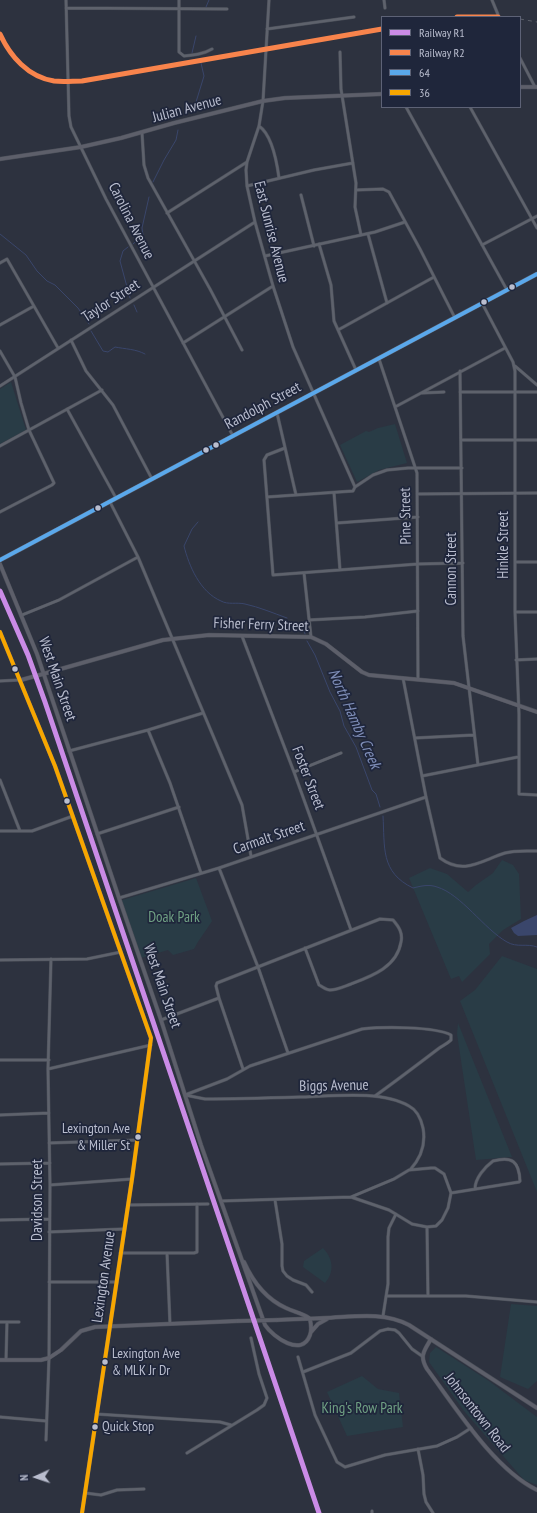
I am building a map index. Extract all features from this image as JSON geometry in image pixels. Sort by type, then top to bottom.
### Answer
[{"type":"main road","name":"Randolph Street","points":[[0,560],[537,274]]},
{"type":"street","name":"Carolina Avenue","points":[[66,0],[69,116],[72,127],[106,199],[233,436]]},
{"type":"street","points":[[179,0],[180,52],[184,56],[207,52],[212,49]]},
{"type":"street","name":"East Sunrise Avenue","points":[[269,0],[263,101],[259,126],[247,162],[247,186],[255,222],[273,286],[293,347],[355,487]]},
{"type":"street","points":[[384,0],[385,8]]},
{"type":"street","points":[[492,0],[498,16]]},
{"type":"street","points":[[66,8],[179,10],[227,9]]},
{"type":"street","points":[[267,30],[354,17]]},
{"type":"street","points":[[340,52],[343,96],[356,190],[355,206],[361,235]]},
{"type":"street","points":[[521,60],[536,88]]},
{"type":"street","points":[[521,87],[536,88]]},
{"type":"street","name":"Julian Avenue","points":[[0,159],[81,147],[142,133],[174,123],[263,101],[285,98],[381,94]]},
{"type":"street","points":[[407,108],[507,290]]},
{"type":"street","points":[[471,108],[537,228]]},
{"type":"street","points":[[259,126],[266,132],[279,178]]},
{"type":"street","points":[[142,133],[146,173],[242,350]]},
{"type":"street","points":[[167,213],[247,162]]},
{"type":"street","points":[[247,186],[353,163]]},
{"type":"street","points":[[356,190],[373,189],[387,191],[392,196],[455,318]]},
{"type":"street","points":[[301,195],[314,246]]},
{"type":"street","points":[[482,245],[537,216]]},
{"type":"street","name":"Taylor Street","points":[[0,386],[255,222]]},
{"type":"street","points":[[265,256],[368,234],[405,222]]},
{"type":"street","points":[[368,234],[387,303]]},
{"type":"street","points":[[320,244],[331,285],[332,315],[356,370]]},
{"type":"street","points":[[0,263],[7,259],[58,348]]},
{"type":"street","points":[[338,330],[434,277]]},
{"type":"street","points":[[183,344],[273,286]]},
{"type":"street","name":"Hinkle Street","points":[[482,303],[514,366],[515,612],[519,794],[537,795]]},
{"type":"street","points":[[0,325],[34,306]]},
{"type":"street","points":[[71,340],[86,371],[113,405],[152,479]]},
{"type":"street","points":[[395,407],[505,348]]},
{"type":"street","points":[[0,351],[16,377],[21,403],[29,430],[54,483],[0,512]]},
{"type":"street","name":"Pine Street","points":[[379,358],[416,468],[418,517],[418,679]]},
{"type":"street","points":[[514,366],[537,385]]},
{"type":"street","name":"Cannon Street","points":[[460,371],[463,493],[463,636],[478,765]]},
{"type":"street","points":[[0,446],[102,390]]},
{"type":"street","points":[[421,393],[444,392]]},
{"type":"street","points":[[460,392],[537,392]]},
{"type":"street","points":[[67,409],[116,498]]},
{"type":"street","points":[[277,413],[296,495]]},
{"type":"street","points":[[461,440],[537,440]]},
{"type":"street","points":[[284,448],[265,457],[273,575],[418,564],[463,563]]},
{"type":"street","points":[[267,497],[353,491],[355,487],[382,471],[392,469],[462,468]]},
{"type":"street","points":[[334,493],[340,570]]},
{"type":"street","points":[[417,494],[537,493]]},
{"type":"street","points":[[110,502],[138,557],[242,805],[251,856]]},
{"type":"street","points":[[336,523],[418,517]]},
{"type":"street","points":[[22,615],[59,600],[138,557]]},
{"type":"street","points":[[515,562],[537,562]]},
{"type":"street","name":"West Main Street","points":[[0,564],[22,615],[44,674],[97,834],[162,1020],[201,1145],[265,1325],[268,1330],[282,1341],[297,1345],[305,1342],[318,1324],[330,1318]]},
{"type":"street","points":[[304,573],[311,637]]},
{"type":"street","points":[[309,620],[365,617],[418,611]]},
{"type":"street","points":[[515,612],[537,612]]},
{"type":"street","name":"West Main Street","points":[[0,632],[1,638],[20,680],[73,816],[147,1023],[151,1038],[151,1045]]},
{"type":"street","name":"Fisher Ferry Street","points":[[20,680],[173,638],[209,635],[311,637],[326,644],[366,674],[372,676],[448,682],[469,687],[537,712]]},
{"type":"street","name":"Foster Street","points":[[242,636],[317,833],[352,930]]},
{"type":"street","points":[[516,660],[537,659]]},
{"type":"street","points":[[403,678],[426,797],[439,855],[442,860],[467,866],[483,862],[506,852],[537,851]]},
{"type":"street","points":[[0,681],[20,680]]},
{"type":"street","points":[[69,751],[148,730],[203,713]]},
{"type":"street","points":[[148,730],[170,782],[201,873]]},
{"type":"street","points":[[415,738],[474,735]]},
{"type":"street","points":[[294,772],[341,753]]},
{"type":"street","points":[[422,776],[518,757]]},
{"type":"street","points":[[0,780],[20,831]]},
{"type":"street","name":"Carmalt Street","points":[[119,898],[219,868],[317,833],[426,797]]},
{"type":"street","points":[[97,834],[179,807]]},
{"type":"street","points":[[0,831],[32,831],[73,816]]},
{"type":"street","points":[[219,868],[258,967],[288,1053]]},
{"type":"street","points":[[243,1069],[219,998],[216,986],[217,983],[305,948],[380,919],[392,920],[401,930],[402,938],[398,952],[392,963],[374,974],[330,990],[324,989],[319,985],[305,948]]},
{"type":"street","points":[[0,960],[87,959],[121,952]]},
{"type":"street","name":"Davidson Street","points":[[46,1440],[49,1358],[50,1163],[48,1069],[51,959]]},
{"type":"street","points":[[162,1020],[219,998]]},
{"type":"street","points":[[185,1095],[227,1079],[243,1069],[362,1029],[380,1027],[439,1031],[451,1036],[451,1040],[375,1096]]},
{"type":"street","points":[[48,1069],[151,1045]]},
{"type":"street","name":"Lexington Avenue","points":[[82,1513],[151,1045]]},
{"type":"street","points":[[0,1060],[49,1060]]},
{"type":"street","name":"Biggs Avenue","points":[[185,1095],[205,1099],[344,1095],[375,1096],[403,1103],[414,1110],[419,1117],[424,1133],[424,1141],[420,1156],[409,1170]]},
{"type":"street","points":[[0,1115],[49,1113]]},
{"type":"street","points":[[49,1143],[138,1140]]},
{"type":"street","points":[[451,1193],[519,1182],[520,1176],[516,1163],[510,1160],[493,1161],[479,1176],[475,1189]]},
{"type":"street","points":[[0,1164],[50,1163]]},
{"type":"street","points":[[221,1201],[350,1197],[394,1179],[409,1170],[431,1168],[440,1171],[446,1179],[451,1193],[448,1208],[442,1220],[436,1226],[427,1227],[412,1224],[396,1214],[350,1197]]},
{"type":"street","points":[[50,1185],[132,1180]]},
{"type":"street","points":[[275,1200],[282,1244],[283,1271],[292,1280],[306,1285],[312,1292]]},
{"type":"street","points":[[120,1253],[197,1252],[197,1204]]},
{"type":"street","points":[[128,1205],[208,1204]]},
{"type":"street","points":[[384,1316],[388,1284],[389,1228],[396,1214]]},
{"type":"street","points":[[0,1220],[50,1219]]},
{"type":"street","points":[[427,1227],[428,1296]]},
{"type":"street","points":[[49,1232],[124,1229]]},
{"type":"street","points":[[234,1237],[248,1270],[260,1288],[280,1305],[303,1314],[310,1319]]},
{"type":"street","points":[[167,1253],[170,1324]]},
{"type":"street","points":[[49,1282],[116,1282]]},
{"type":"street","points":[[386,1296],[466,1296],[537,1302]]},
{"type":"street","points":[[0,1360],[41,1360],[49,1358],[61,1350],[81,1331],[95,1327],[384,1316],[403,1322],[537,1408]]},
{"type":"street","points":[[310,1319],[311,1332]]},
{"type":"street","points":[[0,1322],[19,1322]]},
{"type":"street","points":[[6,1360],[7,1322]]},
{"type":"street","points":[[303,1372],[351,1353],[380,1331],[388,1329],[395,1330],[412,1349],[422,1356],[431,1339]]},
{"type":"street","points":[[187,1453],[257,1410],[266,1402],[266,1394],[259,1374],[251,1338]]},
{"type":"street","name":"Johnsontown Road","points":[[422,1356],[423,1362],[427,1369],[471,1428],[506,1468],[522,1482],[537,1490]]},
{"type":"street","points":[[298,1357],[315,1415],[337,1462],[345,1467],[385,1455],[437,1446],[471,1428]]},
{"type":"street","points":[[96,1414],[220,1422],[232,1425]]},
{"type":"street","points":[[0,1417],[46,1421]]},
{"type":"street","points":[[418,1449],[423,1475],[425,1498],[433,1513]]},
{"type":"street","points":[[84,1493],[101,1495],[117,1490],[144,1489]]},
{"type":"green space","points":[[11,382],[26,430],[0,444],[0,389]]},
{"type":"green space","points":[[395,424],[407,463],[379,470],[357,482],[340,445],[366,431],[369,432]]},
{"type":"green space","points":[[502,860],[513,865],[519,874],[521,919],[503,930],[489,944],[490,954],[462,982],[459,976],[451,979],[409,878],[430,868],[447,874],[468,892],[493,873]]},
{"type":"green space","name":"Doak Park","points":[[196,878],[212,921],[194,949],[173,955],[168,950],[141,958],[119,901]]},
{"type":"green space","points":[[502,956],[537,969],[537,1192],[460,1001],[475,990]]},
{"type":"green space","points":[[458,1023],[512,1157],[476,1160],[457,1034]]},
{"type":"green space","points":[[323,1248],[329,1256],[332,1265],[330,1274],[325,1283],[303,1267],[304,1261]]},
{"type":"green space","points":[[511,1304],[537,1306],[537,1381],[528,1389],[500,1377]]},
{"type":"green space","points":[[436,1347],[489,1381],[537,1417],[537,1485],[524,1480],[464,1411],[429,1362],[430,1353]]},
{"type":"green space","name":"King's Row Park","points":[[362,1376],[378,1389],[399,1393],[403,1427],[347,1436],[327,1392]]},
{"type":"water","points":[[537,915],[537,935],[518,936],[514,933],[511,928]]},
{"type":"waterway","points":[[206,7],[209,0]]},
{"type":"waterway","points":[[192,53],[196,36]]},
{"type":"waterway","points":[[187,112],[196,102],[204,76],[201,63]]},
{"type":"waterway","points":[[153,182],[176,140],[178,130]]},
{"type":"waterway","points":[[133,244],[143,235],[142,228],[149,197]]},
{"type":"waterway","name":"North Hamby Creek","points":[[0,234],[26,255],[37,271],[47,281],[55,285],[78,308],[89,324]]},
{"type":"waterway","points":[[128,247],[123,251],[120,261],[130,298]]},
{"type":"waterway","points":[[134,305],[137,312]]},
{"type":"waterway","name":"North Hamby Creek","points":[[91,331],[103,351],[108,352],[115,347],[134,350],[145,354]]},
{"type":"waterway","name":"North Hamby Creek","points":[[198,522],[192,529],[184,546],[192,570],[201,585],[214,597],[224,602],[250,605],[287,618]]},
{"type":"waterway","name":"North Hamby Creek","points":[[299,624],[303,626],[305,634]]},
{"type":"waterway","name":"North Hamby Creek","points":[[307,641],[315,655],[330,692],[340,711],[344,726],[356,747],[380,807]]},
{"type":"waterway","name":"North Hamby Creek","points":[[383,816],[386,858],[395,874],[402,882],[413,888],[431,886],[446,891],[464,904],[490,929],[507,942],[514,945],[530,945],[537,947]]},
{"type":"railway","points":[[521,19],[537,22]]},
{"type":"railway","points":[[0,34],[9,50],[21,64],[36,75],[54,81],[82,81],[381,29]]},
{"type":"rail line","name":"R2","points":[[0,34],[9,50],[21,64],[36,75],[54,81],[82,81],[381,29]]},
{"type":"rail line","name":"R1","points":[[0,591],[28,655],[45,702],[319,1513]]},
{"type":"transit line","name":"64","points":[[0,560],[537,274]]},
{"type":"transit line","name":"36","points":[[0,632],[55,766],[151,1038],[132,1179],[82,1513]]},
{"type":"place","name":"Lexington Ave & Miller St","points":[[138,1137]]},
{"type":"place","name":"Lexington Ave & MLK Jr Dr","points":[[105,1362]]},
{"type":"place","name":"Quick Stop","points":[[95,1427]]}]
